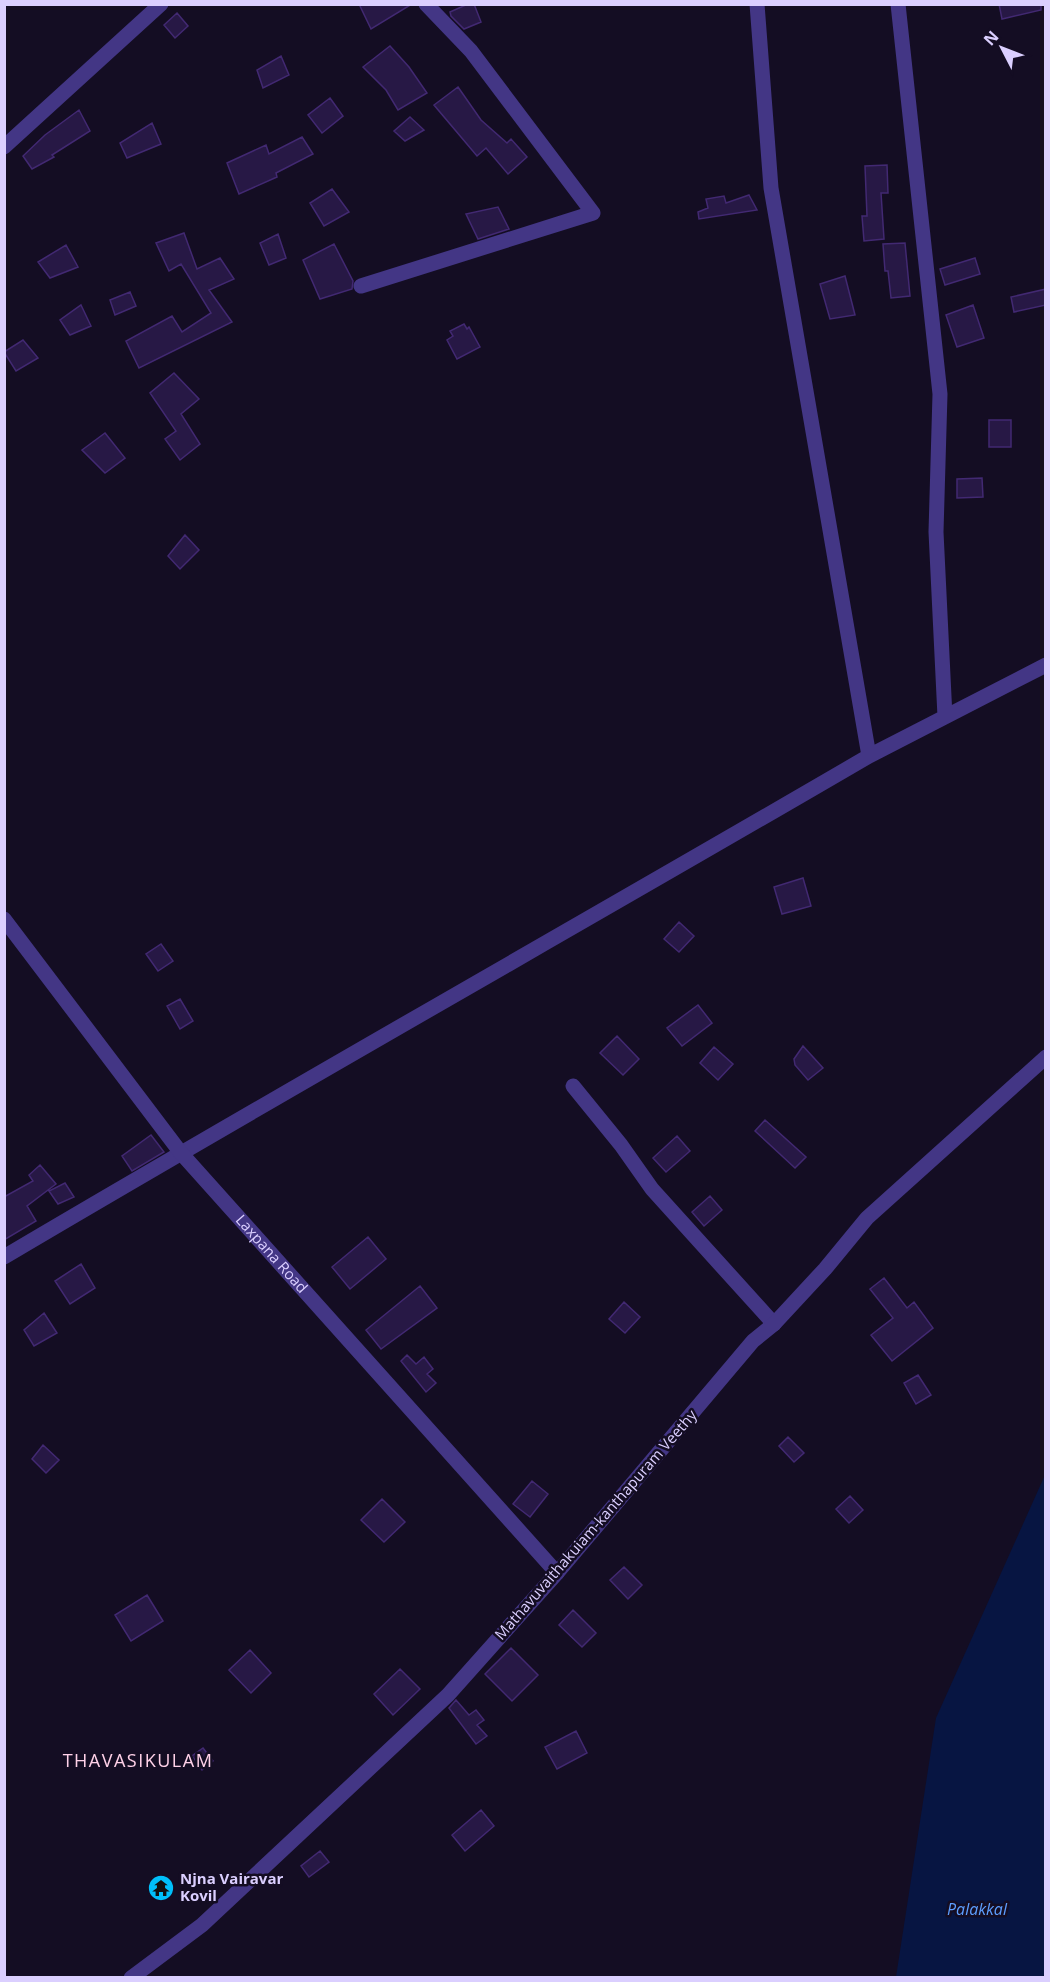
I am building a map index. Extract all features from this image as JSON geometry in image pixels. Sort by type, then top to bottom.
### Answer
[{"type":"street","points":[[4,147],[161,4]]},
{"type":"street","points":[[361,286],[593,213],[471,51],[426,4]]},
{"type":"street","points":[[757,4],[771,188],[869,756]]},
{"type":"street","points":[[898,4],[940,394],[936,532],[945,717]]},
{"type":"street","points":[[4,1257],[869,756],[1046,665]]},
{"type":"street","name":"Laxpana Road","points":[[4,919],[181,1153],[557,1573]]},
{"type":"street","name":"Mathavuvaithakuiam-kanthapuram Veethy","points":[[131,1977],[202,1925],[440,1702],[557,1573],[753,1341],[774,1324],[825,1269],[867,1218],[1046,1057]]},
{"type":"street","points":[[573,1086],[621,1145],[652,1189],[774,1324]]},
{"type":"water","name":"Palakkal","points":[[1045,1475],[1045,1973],[1042,1978],[896,1977],[936,1718]]},
{"type":"building","points":[[359,4],[412,4],[371,29]]},
{"type":"building","points":[[468,4],[474,4],[481,22],[464,29],[450,12]]},
{"type":"building","points":[[999,4],[1041,4],[1041,10],[1002,19]]},
{"type":"building","points":[[177,13],[188,26],[175,38],[164,25]]},
{"type":"building","points":[[390,46],[409,67],[427,93],[398,110],[386,90],[363,67]]},
{"type":"building","points":[[281,56],[289,75],[263,88],[257,70]]},
{"type":"building","points":[[458,87],[481,120],[507,143],[511,139],[527,157],[508,174],[486,148],[477,156],[434,105]]},
{"type":"building","points":[[330,98],[343,116],[322,133],[308,115]]},
{"type":"building","points":[[79,110],[90,131],[52,155],[54,157],[32,169],[23,156],[45,135]]},
{"type":"building","points":[[410,117],[424,130],[405,141],[394,131]]},
{"type":"building","points":[[152,123],[161,144],[127,158],[120,143]]},
{"type":"building","points":[[302,137],[313,154],[276,173],[277,177],[239,194],[227,163],[266,145],[269,154]]},
{"type":"building","points":[[887,165],[888,193],[881,193],[884,239],[864,241],[862,216],[867,216],[865,166]]},
{"type":"building","points":[[332,189],[349,212],[324,226],[310,203]]},
{"type":"building","points":[[749,195],[757,210],[699,219],[698,212],[708,208],[706,199],[724,196],[726,203]]},
{"type":"building","points":[[498,207],[509,229],[478,239],[466,214]]},
{"type":"building","points":[[184,233],[197,269],[220,258],[234,279],[209,290],[232,322],[139,368],[126,341],[172,316],[182,332],[211,313],[181,264],[169,271],[156,243]]},
{"type":"building","points":[[278,234],[286,258],[269,265],[260,243]]},
{"type":"building","points":[[905,243],[910,296],[891,298],[888,271],[885,271],[883,244]]},
{"type":"building","points":[[334,244],[353,281],[352,289],[320,299],[303,260]]},
{"type":"building","points":[[66,245],[78,267],[50,278],[38,262]]},
{"type":"building","points":[[975,258],[980,274],[945,285],[940,269]]},
{"type":"building","points":[[845,276],[855,315],[830,319],[820,284]]},
{"type":"building","points":[[1046,289],[1046,305],[1014,312],[1011,297]]},
{"type":"building","points":[[130,292],[136,306],[115,315],[110,300]]},
{"type":"building","points":[[81,305],[91,326],[70,335],[60,320]]},
{"type":"building","points":[[973,305],[984,338],[957,347],[946,315]]},
{"type":"building","points":[[464,324],[467,329],[469,327],[480,347],[457,359],[447,340],[453,336],[450,331]]},
{"type":"building","points":[[23,340],[38,358],[16,371],[4,352]]},
{"type":"building","points":[[174,373],[199,399],[181,414],[200,444],[180,460],[165,439],[176,431],[150,393]]},
{"type":"building","points":[[989,420],[1011,420],[1011,447],[989,447]]},
{"type":"building","points":[[105,433],[125,458],[105,473],[82,450]]},
{"type":"building","points":[[982,478],[983,497],[957,498],[957,479]]},
{"type":"building","points":[[185,535],[199,550],[180,569],[168,556]]},
{"type":"building","points":[[803,878],[811,906],[782,914],[774,887]]},
{"type":"building","points":[[679,922],[694,936],[679,952],[664,939]]},
{"type":"building","points":[[161,944],[173,961],[158,971],[146,954]]},
{"type":"building","points":[[180,999],[193,1021],[180,1029],[167,1006]]},
{"type":"building","points":[[698,1005],[712,1023],[682,1046],[667,1028]]},
{"type":"building","points":[[617,1036],[639,1059],[623,1075],[600,1053]]},
{"type":"building","points":[[803,1046],[823,1068],[808,1080],[795,1065],[794,1059]]},
{"type":"building","points":[[714,1047],[733,1064],[718,1080],[700,1063]]},
{"type":"building","points":[[765,1120],[806,1157],[795,1168],[755,1131]]},
{"type":"building","points":[[151,1135],[164,1152],[132,1171],[122,1156]]},
{"type":"building","points":[[677,1136],[690,1151],[666,1172],[653,1158]]},
{"type":"building","points":[[40,1165],[56,1184],[27,1206],[36,1221],[4,1240],[4,1197],[33,1181],[29,1175]]},
{"type":"building","points":[[65,1183],[74,1197],[58,1204],[49,1191]]},
{"type":"building","points":[[710,1196],[722,1210],[704,1226],[692,1212]]},
{"type":"building","points":[[368,1237],[386,1259],[350,1289],[332,1267]]},
{"type":"building","points":[[81,1264],[95,1288],[70,1304],[55,1281]]},
{"type":"building","points":[[884,1278],[907,1308],[914,1302],[933,1328],[892,1361],[871,1335],[893,1318],[870,1289]]},
{"type":"building","points":[[420,1286],[437,1308],[381,1349],[366,1330]]},
{"type":"building","points":[[624,1302],[640,1317],[625,1333],[609,1319]]},
{"type":"building","points":[[44,1313],[57,1333],[34,1346],[24,1330]]},
{"type":"building","points":[[407,1355],[416,1364],[424,1357],[433,1369],[427,1374],[436,1383],[426,1392],[401,1361]]},
{"type":"building","points":[[918,1375],[931,1395],[916,1404],[904,1383]]},
{"type":"building","points":[[788,1437],[804,1453],[794,1462],[779,1446]]},
{"type":"building","points":[[43,1445],[59,1460],[46,1473],[32,1459]]},
{"type":"building","points":[[532,1481],[548,1494],[530,1517],[513,1504]]},
{"type":"building","points":[[850,1496],[863,1510],[849,1523],[836,1509]]},
{"type":"building","points":[[382,1499],[405,1522],[384,1542],[361,1520]]},
{"type":"building","points":[[624,1567],[642,1585],[628,1599],[610,1580]]},
{"type":"building","points":[[147,1595],[163,1621],[131,1641],[115,1615]]},
{"type":"building","points":[[573,1610],[596,1633],[582,1647],[559,1625]]},
{"type":"building","points":[[511,1648],[538,1675],[512,1701],[485,1674]]},
{"type":"building","points":[[250,1650],[271,1673],[251,1693],[229,1670]]},
{"type":"building","points":[[400,1669],[420,1689],[393,1715],[374,1694]]},
{"type":"building","points":[[456,1700],[469,1715],[476,1710],[484,1720],[477,1725],[487,1736],[476,1744],[449,1708]]},
{"type":"building","points":[[576,1731],[587,1753],[557,1769],[545,1747]]},
{"type":"building","points":[[203,1748],[213,1761],[202,1770],[192,1756]]},
{"type":"building","points":[[481,1810],[494,1826],[465,1851],[452,1835]]},
{"type":"building","points":[[320,1851],[329,1862],[309,1877],[301,1866]]},
{"type":"place","name":"Njna Vairavar Kovil","points":[[161,1888]]},
{"type":"district","name":"THAVASIKULAM","points":[[138,1761]]}]
